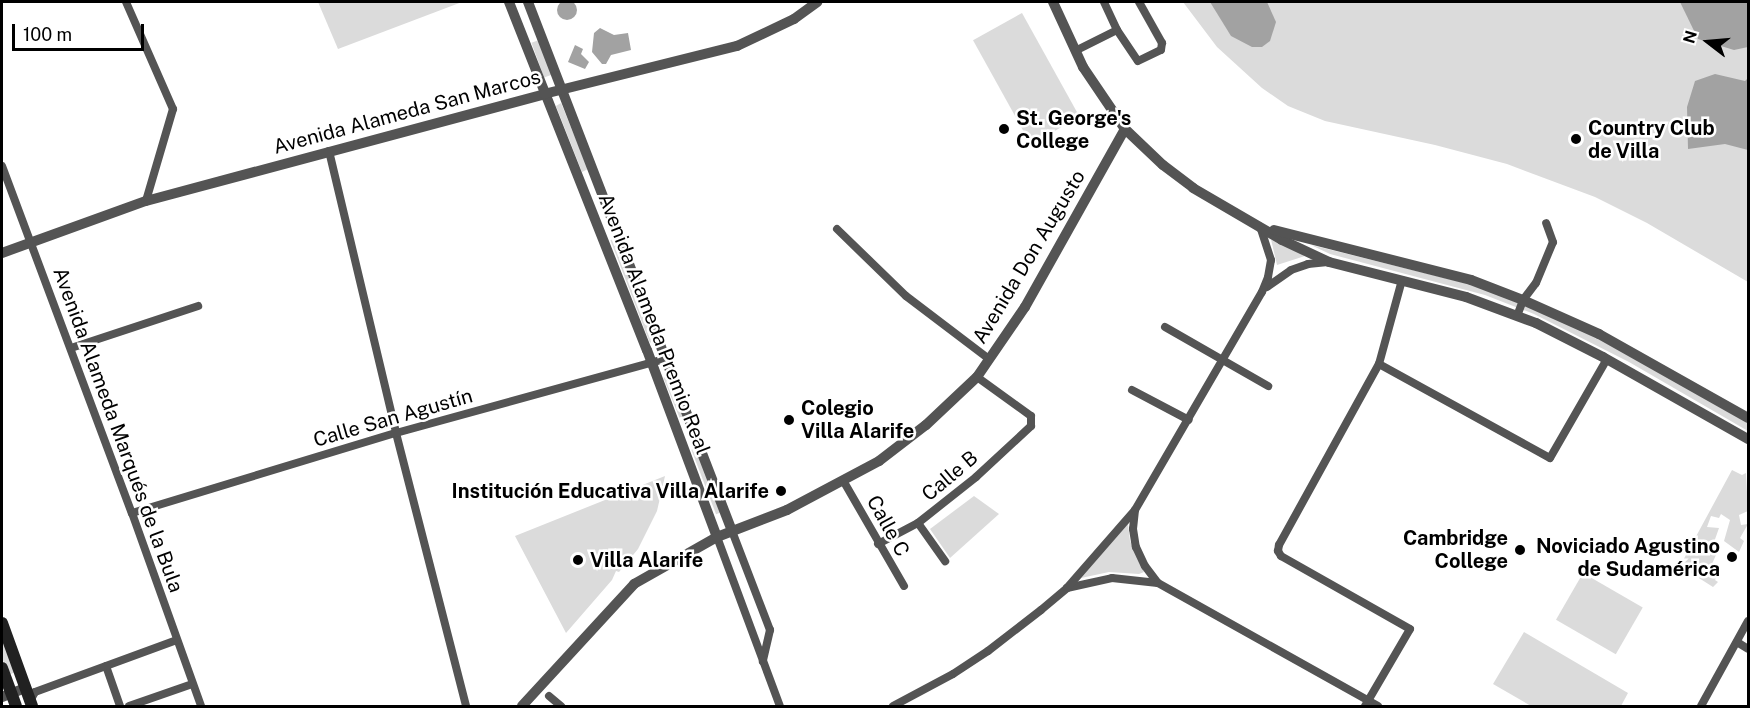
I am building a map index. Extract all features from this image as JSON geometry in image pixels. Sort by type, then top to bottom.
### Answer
[{"type":"main road","points":[[2,623],[31,697]]},
{"type":"main road","points":[[2,668],[11,702]]},
{"type":"street","points":[[126,2],[173,109],[146,201]]},
{"type":"street","name":"Avenida Alameda Premio Real","points":[[509,2],[652,363],[780,706]]},
{"type":"street","name":"Avenida Alameda Premio Real","points":[[528,2],[770,630],[763,662]]},
{"type":"street","name":"Avenida Alameda San Marcos","points":[[2,253],[146,201],[544,94],[737,46],[794,19],[817,2]]},
{"type":"street","points":[[1053,2],[1075,51],[1125,129],[1163,165],[1193,188],[1329,262],[1466,297],[1517,316],[1607,359],[1749,439]]},
{"type":"street","points":[[1104,2],[1118,30],[1138,61],[1161,50],[1162,43],[1138,2]]},
{"type":"street","points":[[1075,51],[1118,30]]},
{"type":"street","name":"Avenida Don Augusto","points":[[522,706],[634,584],[717,537],[787,510],[844,482],[879,461],[926,425],[977,377],[1025,307],[1125,129]]},
{"type":"street","points":[[329,151],[396,433],[466,706]]},
{"type":"street","name":"Avenida Alameda Marqués de la Bula","points":[[2,166],[132,513],[201,706]]},
{"type":"street","points":[[581,187],[596,181]]},
{"type":"street","points":[[1517,316],[1523,300],[1536,283],[1552,242],[1546,223]]},
{"type":"street","points":[[599,230],[612,224]]},
{"type":"street","points":[[893,706],[953,674],[988,651],[1066,588],[1135,510],[1262,292],[1268,278],[1271,260],[1260,226]]},
{"type":"street","points":[[1260,226],[1471,280],[1523,300],[1599,334],[1749,418]]},
{"type":"street","points":[[837,229],[906,296],[989,359]]},
{"type":"street","points":[[1262,292],[1274,279],[1291,270],[1308,264],[1329,262]]},
{"type":"street","points":[[1367,703],[1408,633],[1338,587],[1281,556],[1278,551],[1279,545],[1379,364],[1402,280]]},
{"type":"street","points":[[70,348],[198,306]]},
{"type":"street","points":[[1165,327],[1268,386]]},
{"type":"street","name":"Calle San Agustín","points":[[132,513],[396,433],[665,359]]},
{"type":"street","points":[[1379,364],[1550,458],[1607,359]]},
{"type":"street","name":"Calle B","points":[[878,544],[918,523],[976,477],[1031,426],[1033,421],[1030,416],[977,377]]},
{"type":"street","points":[[1132,390],[1189,420]]},
{"type":"street","points":[[679,435],[691,429]]},
{"type":"street","name":"Calle C","points":[[844,482],[904,586]]},
{"type":"street","points":[[1135,510],[1133,529],[1136,547],[1144,566],[1158,583],[1367,703],[1378,706]]},
{"type":"street","points":[[918,523],[945,561]]},
{"type":"street","points":[[1066,588],[1112,578],[1158,583]]},
{"type":"street","points":[[1701,706],[1749,621]]},
{"type":"street","points":[[11,702],[31,697],[177,640]]},
{"type":"street","points":[[1737,642],[1749,649]]},
{"type":"street","points":[[106,666],[120,706]]},
{"type":"street","points":[[129,706],[192,684]]},
{"type":"street","points":[[549,696],[561,706]]},
{"type":"shaded area","points":[[567,0],[574,3],[577,10],[574,17],[567,20],[560,17],[557,10],[560,3]]},
{"type":"shaded area","points":[[318,2],[462,2],[338,49]]},
{"type":"shaded area","name":"Country Club de Villa","points":[[1183,2],[1748,2],[1748,282],[1647,223],[1595,197],[1507,164],[1435,145],[1325,121],[1288,106],[1262,88],[1217,47]]},
{"type":"shaded area","points":[[1210,2],[1267,2],[1276,22],[1270,41],[1262,47],[1252,47],[1231,36]]},
{"type":"shaded area","points":[[1680,2],[1748,2],[1748,47],[1734,50],[1698,39]]},
{"type":"shaded area","points":[[1022,13],[1080,117],[1031,144],[973,40]]},
{"type":"shaded area","points":[[600,28],[614,35],[628,33],[631,50],[611,55],[606,64],[602,64],[592,52],[594,33]]},
{"type":"shaded area","points":[[539,40],[552,75],[544,78],[531,43]]},
{"type":"shaded area","points":[[575,45],[583,49],[581,54],[589,62],[585,69],[568,62]]},
{"type":"shaded area","points":[[1715,74],[1745,81],[1748,78],[1748,150],[1725,144],[1688,149],[1687,107],[1695,81]]},
{"type":"shaded area","points":[[561,103],[588,169],[582,172],[556,106]]},
{"type":"shaded area","points":[[1270,235],[1305,256],[1277,265]]},
{"type":"shaded area","points":[[616,238],[655,341],[650,343],[610,240]]},
{"type":"shaded area","points":[[1311,245],[1477,286],[1589,332],[1748,422],[1748,431],[1629,362],[1534,314],[1485,295],[1330,254]]},
{"type":"shaded area","points":[[668,376],[684,416],[679,418],[663,378]]},
{"type":"shaded area","points":[[696,448],[721,512],[716,514],[691,450]]},
{"type":"shaded area","points":[[1732,470],[1742,475],[1746,473],[1748,511],[1739,515],[1741,525],[1748,524],[1740,538],[1744,541],[1739,552],[1724,541],[1730,520],[1721,514],[1719,518],[1711,516],[1707,527],[1719,528],[1713,545],[1719,548],[1712,564],[1712,570],[1718,574],[1715,580],[1718,582],[1713,587],[1680,566]]},
{"type":"shaded area","name":"Villa Alarife","points":[[665,476],[657,511],[638,549],[619,572],[616,571],[612,580],[566,633],[515,536]]},
{"type":"shaded area","points":[[974,496],[999,514],[950,558],[930,529]]},
{"type":"shaded area","points":[[1128,524],[1130,541],[1144,572],[1139,574],[1109,572],[1081,578]]},
{"type":"shaded area","points":[[1583,573],[1643,608],[1616,654],[1556,620]]},
{"type":"shaded area","points":[[2,632],[16,672],[8,675],[2,658]]},
{"type":"shaded area","points":[[1524,632],[1628,693],[1621,706],[1531,706],[1493,684]]},
{"type":"place","name":"St. George's College","points":[[1004,129]]},
{"type":"place","name":"Country Club de Villa","points":[[1576,139]]},
{"type":"place","name":"Colegio Villa Alarife","points":[[789,420]]},
{"type":"place","name":"Institución Educativa Villa Alarife","points":[[781,491]]},
{"type":"place","name":"Cambridge College","points":[[1520,550]]},
{"type":"place","name":"Noviciado Agustino de Sudamérica","points":[[1732,557]]},
{"type":"place","name":"Villa Alarife","points":[[578,560]]}]
